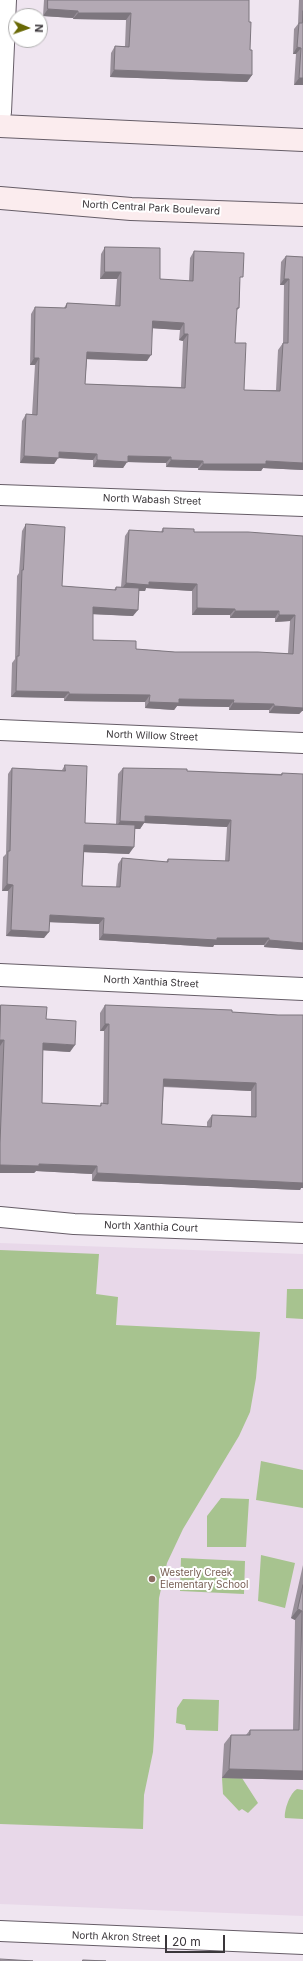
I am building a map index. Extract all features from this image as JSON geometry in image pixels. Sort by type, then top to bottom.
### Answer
[{"type":"main road","points":[[0,126],[303,140]]},
{"type":"main road","name":"North Central Park Boulevard","points":[[0,198],[131,208],[303,215]]},
{"type":"street","points":[[0,112],[5,0]]},
{"type":"street","name":"North Wabash Street","points":[[0,495],[303,506]]},
{"type":"street","name":"North Willow Street","points":[[0,730],[303,743]]},
{"type":"street","name":"North Xanthia Street","points":[[0,975],[303,989]]},
{"type":"street","name":"North Xanthia Court","points":[[0,1217],[74,1224],[303,1233]]},
{"type":"street","name":"North Akron Street","points":[[0,1931],[303,1944]]},
{"type":"shaded area","name":"Westerly Creek Elementary School","points":[[0,1243],[303,1254],[303,1916],[0,1904]]},
{"type":"green space","points":[[0,1250],[99,1254],[96,1294],[118,1297],[116,1325],[260,1332],[256,1378],[250,1412],[239,1436],[183,1529],[167,1563],[159,1598],[153,1752],[144,1795],[143,1829],[0,1824]]},
{"type":"green space","points":[[287,1289],[303,1289],[303,1319],[286,1318]]},
{"type":"green space","points":[[261,1461],[303,1470],[303,1508],[256,1500]]},
{"type":"green space","points":[[221,1498],[249,1499],[246,1547],[207,1547],[207,1516]]},
{"type":"green space","points":[[261,1555],[295,1563],[285,1608],[258,1601]]},
{"type":"green space","points":[[181,1558],[245,1561],[244,1594],[180,1591]]},
{"type":"green space","points":[[183,1699],[219,1700],[218,1731],[186,1730],[185,1725],[176,1723],[177,1708]]},
{"type":"green space","points":[[222,1778],[242,1778],[258,1803],[248,1813],[242,1809],[239,1811],[223,1794]]},
{"type":"green space","points":[[297,1789],[303,1790],[303,1819],[285,1818],[285,1811],[288,1802],[294,1791]]},
{"type":"building","points":[[48,0],[249,0],[252,75],[114,70],[115,46],[129,47],[131,13],[78,13],[78,11],[48,8]]},
{"type":"building","points":[[303,11],[303,78],[299,78],[301,48],[297,47],[299,23],[302,23]]},
{"type":"building","points":[[105,247],[160,248],[160,279],[193,281],[194,251],[244,253],[243,277],[240,277],[239,308],[237,308],[235,343],[246,343],[244,390],[280,391],[283,343],[288,343],[289,279],[284,279],[286,256],[303,257],[303,463],[266,461],[266,464],[203,464],[203,461],[171,460],[171,457],[128,456],[128,462],[97,460],[97,454],[59,452],[59,458],[24,456],[26,414],[37,415],[39,358],[34,358],[35,307],[66,308],[67,303],[120,306],[121,272],[105,272]],"holes":[[[153,321],[184,323],[184,334],[188,334],[185,388],[85,384],[87,352],[151,355]]]},
{"type":"building","points":[[26,524],[65,527],[62,586],[116,590],[116,587],[139,588],[138,610],[93,607],[93,640],[136,641],[136,649],[175,652],[258,652],[293,654],[295,615],[279,615],[279,611],[235,611],[235,609],[197,608],[197,584],[149,582],[149,585],[126,583],[129,530],[163,532],[163,528],[194,529],[194,532],[248,532],[303,536],[303,708],[274,706],[274,704],[233,703],[234,700],[179,699],[179,703],[149,702],[150,695],[69,694],[69,692],[16,691],[17,656],[19,656],[22,570]]},
{"type":"building","points":[[65,765],[87,766],[85,823],[135,825],[134,847],[84,845],[82,886],[120,887],[122,858],[168,862],[168,859],[229,861],[231,820],[145,816],[145,822],[120,821],[123,768],[187,769],[187,771],[282,775],[282,773],[303,774],[303,943],[269,940],[269,938],[217,938],[217,940],[103,934],[104,918],[50,915],[49,932],[11,930],[13,885],[7,884],[8,851],[10,851],[12,768],[65,771]]},
{"type":"building","points":[[1,1005],[47,1007],[46,1019],[76,1021],[75,1045],[43,1043],[42,1103],[101,1106],[101,1103],[108,1104],[109,1024],[105,1024],[105,1005],[232,1010],[232,1012],[303,1015],[303,1183],[97,1173],[97,1166],[39,1164],[39,1166],[0,1165],[4,1040],[0,1040]],"holes":[[[164,1079],[256,1083],[256,1117],[212,1115],[211,1127],[162,1124]]]},
{"type":"building","points":[[303,1585],[303,1771],[229,1769],[231,1735],[250,1735],[250,1730],[299,1730],[302,1611],[298,1609]]},
{"type":"building","points":[[0,1959],[33,1961],[0,1961]]},
{"type":"building","points":[[83,1960],[106,1961],[83,1961]]},
{"type":"place","name":"Westerly Creek Elementary School","points":[[152,1579]]}]
